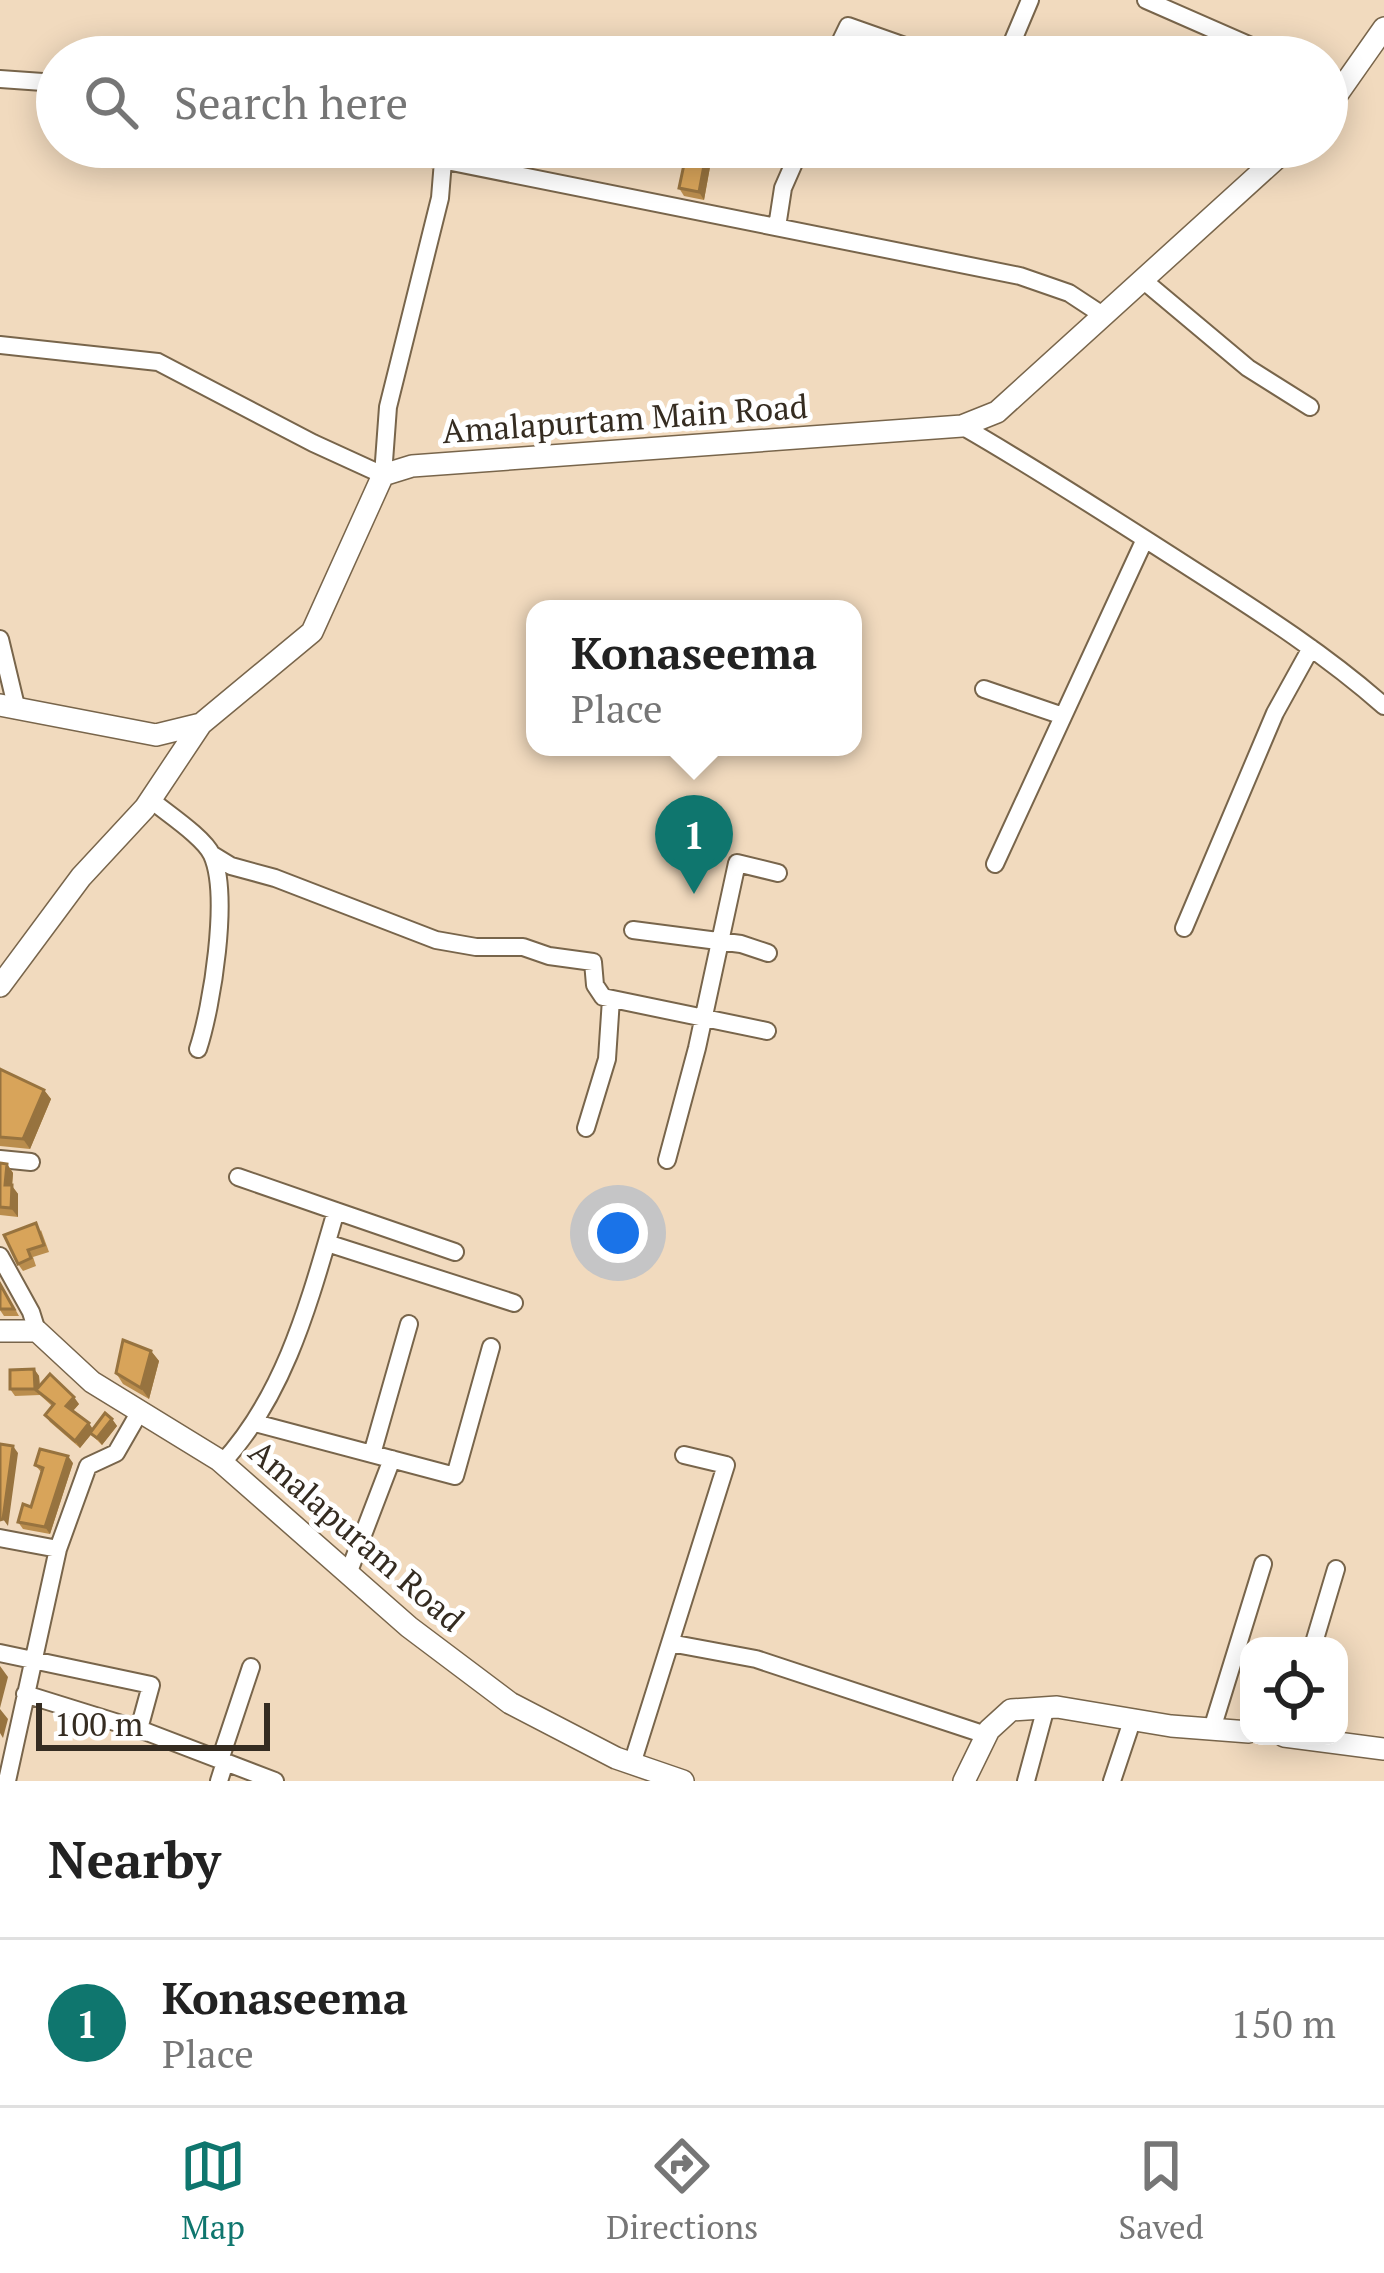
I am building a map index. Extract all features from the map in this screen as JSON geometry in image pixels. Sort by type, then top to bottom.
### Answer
[{"type":"street","points":[[1015,36],[1030,0]]},
{"type":"street","points":[[1146,0],[1228,36]]},
{"type":"street","points":[[843,36],[848,26],[876,36]]},
{"type":"street","points":[[1348,68],[1384,28]]},
{"type":"street","points":[[0,79],[36,82]]},
{"type":"street","points":[[0,986],[81,878],[150,799],[201,724],[312,632],[383,475],[388,407],[440,198],[442,168]]},
{"type":"street","points":[[478,168],[1020,276],[1069,293],[1104,316]]},
{"type":"street","points":[[777,227],[783,188],[792,168]]},
{"type":"street","name":"Amalapurtam Main Road","points":[[383,475],[412,466],[962,426],[997,412],[1266,168]]},
{"type":"street","points":[[1143,280],[1248,368],[1310,407]]},
{"type":"street","points":[[0,345],[158,362],[383,475]]},
{"type":"street","points":[[962,426],[1311,648],[1384,706]]},
{"type":"street","points":[[995,864],[1144,539]]},
{"type":"street","points":[[0,639],[9,708],[157,735],[201,724]]},
{"type":"street","points":[[1184,928],[1275,713],[1311,648]]},
{"type":"street","points":[[984,689],[1063,716]]},
{"type":"street","points":[[150,799],[231,866],[275,878],[436,940],[476,947],[523,946],[549,956],[593,962],[595,985],[603,997],[767,1031]]},
{"type":"street","points":[[198,1049],[211,1001],[220,895],[213,855]]},
{"type":"street","points":[[667,1160],[698,1048],[736,863],[778,872]]},
{"type":"street","points":[[633,930],[768,953]]},
{"type":"street","points":[[586,1128],[607,1059],[610,999]]},
{"type":"street","points":[[0,1159],[31,1162]]},
{"type":"street","points":[[238,1177],[455,1252]]},
{"type":"street","points":[[222,1463],[254,1423],[284,1370],[336,1211]]},
{"type":"street","points":[[327,1243],[514,1303]]},
{"type":"street","points":[[0,1256],[37,1331],[0,1331]]},
{"type":"street","points":[[372,1454],[409,1324]]},
{"type":"street","name":"Amalapuram Road","points":[[37,1331],[92,1382],[222,1463],[409,1627],[510,1702],[632,1764],[683,1781]]},
{"type":"street","points":[[254,1423],[455,1476],[491,1346]]},
{"type":"street","points":[[8,1781],[58,1550],[88,1466],[116,1453],[139,1412]]},
{"type":"street","points":[[632,1764],[725,1465],[684,1455]]},
{"type":"street","points":[[347,1574],[392,1459]]},
{"type":"street","points":[[0,1538],[58,1550]]},
{"type":"street","points":[[1212,1729],[1263,1564]]},
{"type":"street","points":[[1316,1637],[1336,1569]]},
{"type":"street","points":[[670,1643],[756,1659],[986,1736]]},
{"type":"street","points":[[0,1653],[151,1684],[139,1729]]},
{"type":"street","points":[[219,1781],[251,1667]]},
{"type":"street","points":[[25,1694],[139,1729],[274,1781]]},
{"type":"street","points":[[964,1781],[986,1736],[1011,1711],[1046,1708],[1240,1731]]},
{"type":"street","points":[[1026,1781],[1046,1708]]},
{"type":"street","points":[[1112,1781],[1133,1718]]},
{"type":"street","points":[[1348,1744],[1384,1748]]},
{"type":"building","points":[[683,168],[704,168],[699,192],[679,188]]},
{"type":"building","points":[[0,1069],[44,1090],[23,1139],[0,1137]]},
{"type":"building","points":[[0,1163],[7,1164],[5,1185],[12,1185],[11,1208],[0,1207]]},
{"type":"building","points":[[36,1223],[44,1245],[28,1250],[31,1258],[18,1264],[4,1235]]},
{"type":"building","points":[[0,1284],[14,1309],[0,1309]]},
{"type":"building","points":[[123,1340],[151,1351],[141,1388],[116,1373]]},
{"type":"building","points":[[34,1369],[35,1389],[10,1389],[10,1370]]},
{"type":"building","points":[[50,1374],[74,1397],[66,1406],[89,1423],[75,1441],[45,1415],[54,1404],[36,1390]]},
{"type":"building","points":[[105,1413],[112,1419],[97,1438],[90,1433]]},
{"type":"building","points":[[0,1444],[13,1446],[0,1520]]},
{"type":"building","points":[[40,1449],[68,1456],[45,1527],[18,1522],[23,1504],[31,1507],[43,1468],[35,1465]]},
{"type":"place","name":"Konaseema","points":[[694,894]]}]
